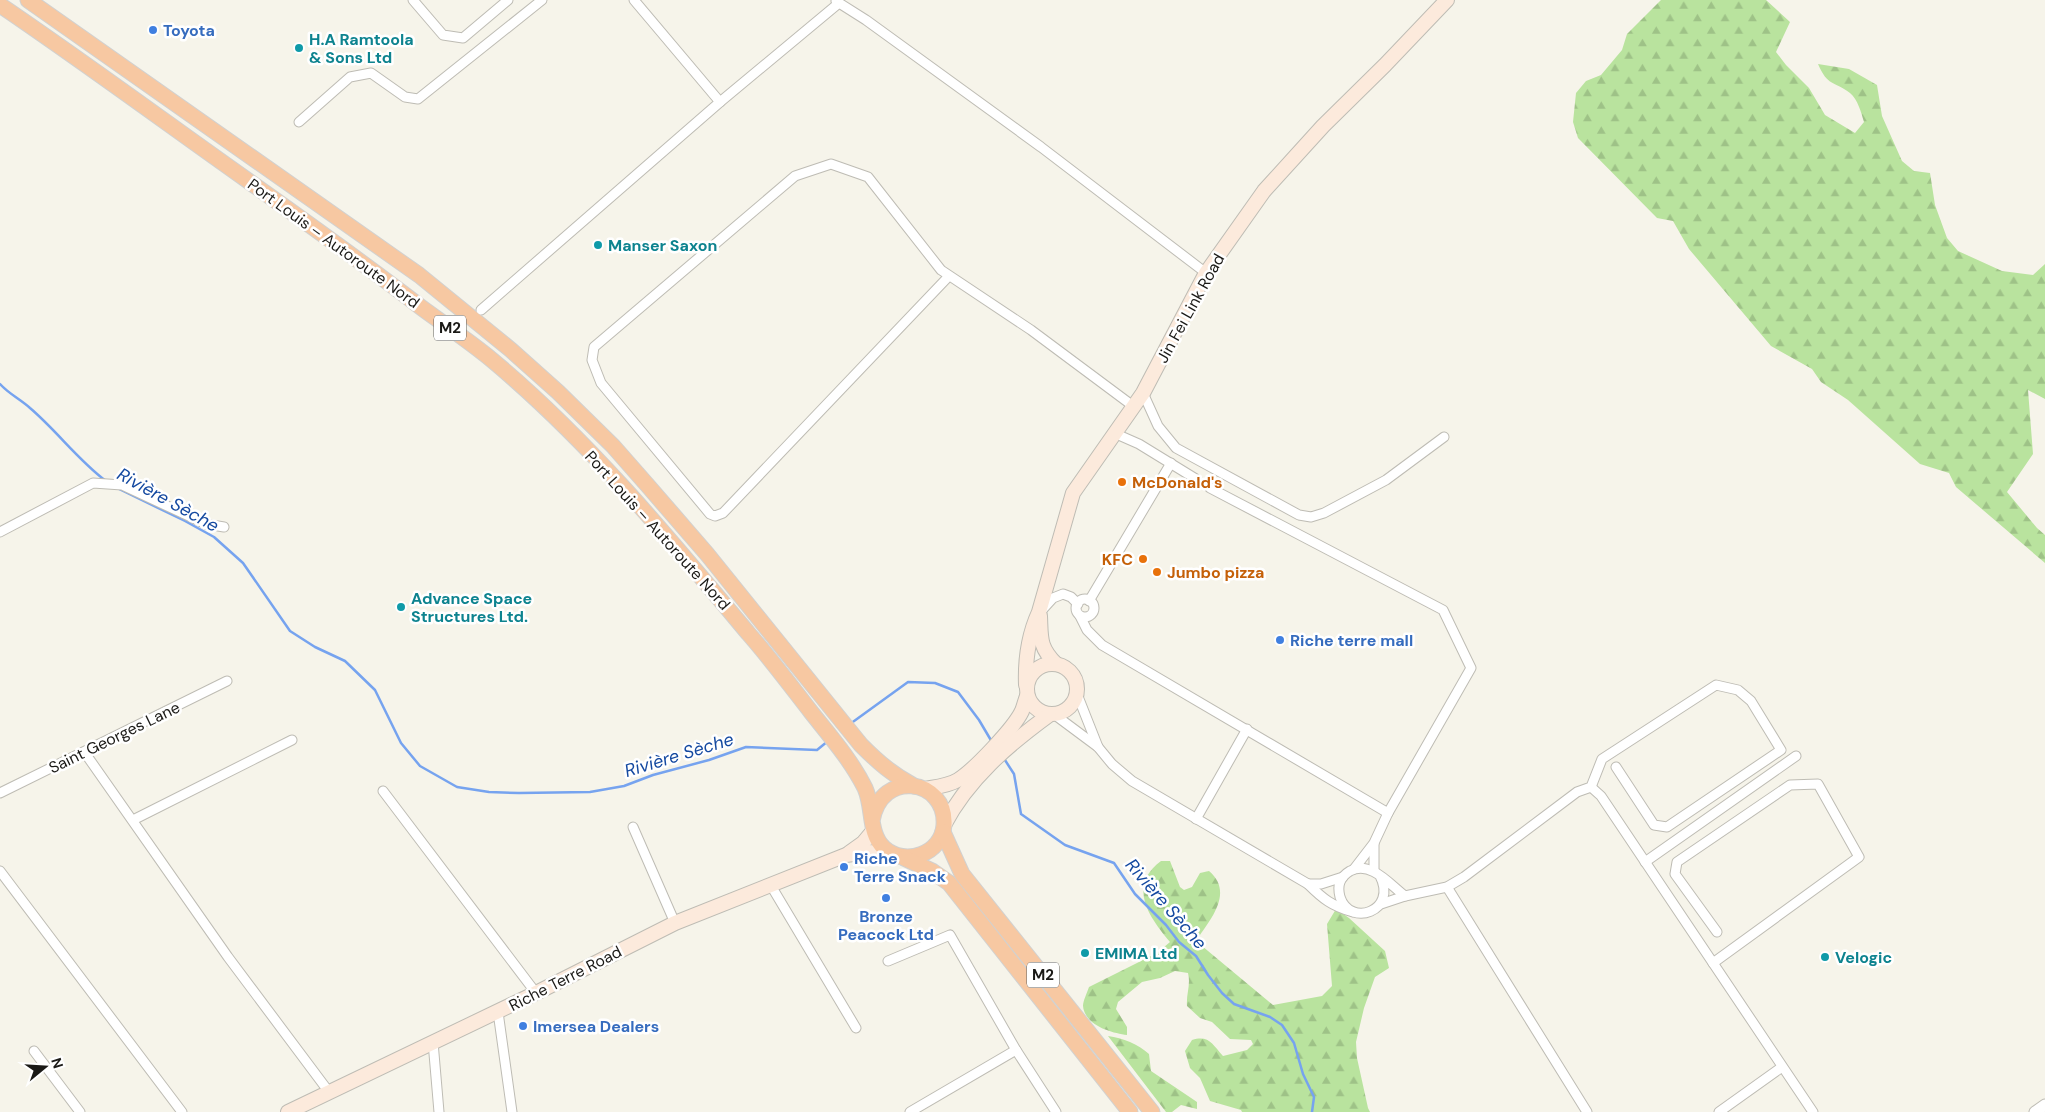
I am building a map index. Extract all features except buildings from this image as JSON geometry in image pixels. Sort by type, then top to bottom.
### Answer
[{"type":"highway","name":"Port Louis – Autoroute Nord","points":[[28,0],[419,275],[511,350],[565,399],[649,487],[707,554],[852,735],[879,764],[893,775],[919,788]]},
{"type":"highway","name":"Port Louis – Autoroute Nord","points":[[0,5],[351,254],[492,360],[566,428],[624,487],[758,644],[827,732],[857,773],[869,798],[873,826]]},
{"type":"highway","points":[[873,826],[878,802],[885,794],[904,785],[919,788]]},
{"type":"highway","name":"M2","points":[[919,788],[933,795],[940,804],[944,814],[943,829],[962,874],[1152,1112]]},
{"type":"highway","name":"M2","points":[[873,826],[883,847],[897,856],[932,871],[949,883],[1130,1112]]},
{"type":"highway","points":[[897,856],[915,857],[927,852],[937,844],[943,829]]},
{"type":"main road","name":"Jin Fei Link Road","points":[[1040,612],[1059,544],[1076,498],[1119,435],[1206,273],[1264,191],[1323,126],[1386,65],[1448,0]]},
{"type":"main road","points":[[1119,435],[1140,408],[1143,393]]},
{"type":"main road","points":[[943,829],[954,806],[984,771],[1024,732],[1052,715],[1066,710],[1074,702],[1077,686],[1070,671],[1056,664],[1045,654],[1042,646],[1040,612]]},
{"type":"main road","points":[[1040,612],[1031,630],[1026,661],[1027,690],[1031,705],[1039,712],[1052,715]]},
{"type":"main road","points":[[919,788],[945,785],[958,780],[985,756],[1022,712],[1034,671],[1040,666],[1056,664]]},
{"type":"main road","points":[[846,855],[863,843],[873,826]]},
{"type":"main road","points":[[846,855],[868,852],[897,856]]},
{"type":"main road","name":"Riche Terre Road","points":[[288,1112],[498,1012],[675,923],[846,855]]},
{"type":"street","points":[[413,0],[443,35],[463,38],[508,0]]},
{"type":"street","points":[[299,122],[350,77],[371,73],[405,97],[418,99],[542,0]]},
{"type":"street","points":[[634,0],[720,102]]},
{"type":"street","points":[[481,310],[837,2],[866,20],[1041,147],[1206,273]]},
{"type":"street","points":[[949,276],[723,513],[715,516],[710,514],[602,383],[592,360],[594,347],[795,176],[831,164],[868,177],[941,270],[1024,325],[1133,406]]},
{"type":"street","points":[[1143,393],[1158,426],[1176,448],[1299,515],[1311,517],[1324,514],[1386,480],[1444,437]]},
{"type":"street","points":[[1119,435],[1139,444],[1196,479]]},
{"type":"street","points":[[1089,601],[1171,463]]},
{"type":"street","points":[[0,532],[93,483],[122,485],[206,524],[224,527]]},
{"type":"street","points":[[1210,488],[1443,610],[1471,668],[1388,813],[1374,843],[1354,869],[1343,877],[1321,884],[1308,884]]},
{"type":"street","points":[[1040,612],[1054,598],[1063,594],[1078,604]]},
{"type":"street","points":[[1095,638],[1092,614],[1094,607],[1089,601],[1083,600],[1078,604],[1077,610],[1087,630],[1095,638],[1118,655],[1388,813]]},
{"type":"street","points":[[1080,616],[1087,617],[1092,614]]},
{"type":"street","name":"Saint Georges Lane","points":[[0,794],[227,681]]},
{"type":"street","points":[[1052,715],[1098,747],[1112,764],[1132,781],[1308,884],[1325,901],[1337,908],[1353,912],[1368,913],[1381,904],[1405,896],[1447,887],[1464,877],[1577,792],[1591,787],[1602,759],[1716,685],[1738,690],[1751,701],[1780,750],[1667,826],[1654,824],[1616,767]]},
{"type":"street","points":[[1076,694],[1098,747]]},
{"type":"street","points":[[1196,819],[1247,729]]},
{"type":"street","points":[[133,820],[292,740]]},
{"type":"street","points":[[85,753],[228,957],[329,1092]]},
{"type":"street","points":[[1645,862],[1796,756]]},
{"type":"street","points":[[1713,963],[1858,857],[1818,784],[1790,785],[1677,862],[1675,874],[1717,932]]},
{"type":"street","points":[[1591,787],[1601,796],[1813,1112]]},
{"type":"street","points":[[383,791],[536,993]]},
{"type":"street","points":[[633,827],[675,923]]},
{"type":"street","points":[[1374,843],[1377,874],[1384,884],[1385,892],[1381,904]]},
{"type":"street","points":[[1354,869],[1365,868],[1377,874],[1405,896]]},
{"type":"street","points":[[0,871],[182,1112]]},
{"type":"street","points":[[1343,877],[1339,884],[1339,893],[1346,908],[1353,912]]},
{"type":"street","points":[[770,884],[856,1028]]},
{"type":"street","points":[[1447,887],[1586,1112]]},
{"type":"street","points":[[888,961],[950,935],[1016,1050],[1056,1112]]},
{"type":"street","points":[[498,1012],[512,1112]]},
{"type":"street","points":[[433,1042],[439,1112]]},
{"type":"street","points":[[34,1050],[80,1112]]},
{"type":"street","points":[[910,1112],[1016,1050]]},
{"type":"street","points":[[1719,1112],[1782,1067]]},
{"type":"street","points":[[2035,1112],[2045,1105]]},
{"type":"green space","points":[[1661,0],[1766,0],[1790,22],[1776,52],[1809,88],[1825,115],[1855,133],[1864,122],[1859,106],[1853,96],[1828,80],[1818,64],[1849,69],[1877,85],[1882,116],[1902,161],[1914,171],[1930,173],[1935,205],[1947,238],[1958,251],[2002,271],[2033,275],[2045,264],[2045,399],[2028,390],[2033,454],[2007,492],[2045,535],[2045,563],[1956,487],[1949,473],[1920,464],[1848,400],[1821,382],[1812,369],[1771,346],[1689,249],[1673,221],[1657,218],[1578,138],[1573,122],[1576,93],[1586,81],[1601,75],[1622,50],[1627,34]]},
{"type":"green space","points":[[1161,861],[1170,861],[1180,887],[1184,890],[1192,887],[1200,873],[1209,871],[1216,880],[1220,888],[1220,898],[1213,916],[1196,941],[1273,1005],[1322,996],[1332,986],[1327,924],[1336,909],[1349,918],[1385,951],[1389,968],[1375,977],[1364,1008],[1356,1042],[1357,1058],[1370,1112],[1242,1112],[1241,1110],[1210,1101],[1200,1078],[1190,1068],[1185,1051],[1192,1040],[1202,1039],[1210,1042],[1223,1056],[1247,1050],[1253,1044],[1251,1040],[1230,1039],[1212,1022],[1200,1018],[1187,1006],[1188,973],[1175,971],[1160,978],[1142,982],[1118,1002],[1116,1009],[1127,1027],[1127,1035],[1107,1030],[1089,1019],[1083,1006],[1089,987],[1157,953],[1170,942],[1149,912],[1143,891],[1145,881],[1151,871]]},
{"type":"green space","points":[[1108,1036],[1130,1042],[1145,1050],[1149,1054],[1151,1071],[1197,1102],[1197,1109],[1181,1105],[1172,1112],[1166,1112]]},
{"type":"waterway","name":"Rivière Sèche","points":[[0,384],[40,417],[86,464],[106,481]]},
{"type":"waterway","name":"Rivière Sèche","points":[[117,488],[214,537],[243,563],[290,631],[315,647],[345,661],[375,690],[401,743],[420,766],[457,787],[489,792],[590,792],[624,786],[653,775],[709,760],[746,747],[817,750],[828,741]]},
{"type":"waterway","name":"Rivière Sèche","points":[[850,724],[908,682],[935,683],[958,692],[979,720],[992,742]]},
{"type":"waterway","name":"Rivière Sèche","points":[[1003,757],[1014,774],[1021,814],[1065,845],[1114,863],[1135,894],[1166,925],[1179,942],[1196,956],[1222,993],[1234,1004],[1270,1017],[1282,1025],[1294,1043],[1303,1074],[1314,1097],[1312,1112]]},
{"type":"place","name":"Toyota","points":[[153,30]]},
{"type":"place","name":"H.A Ramtoola & Sons Ltd","points":[[299,48]]},
{"type":"place","name":"Manser Saxon","points":[[598,245]]},
{"type":"place","name":"McDonald's","points":[[1122,482]]},
{"type":"place","name":"KFC","points":[[1143,559]]},
{"type":"place","name":"Jumbo pizza","points":[[1157,572]]},
{"type":"place","name":"Advance Space Structures Ltd.","points":[[401,607]]},
{"type":"place","name":"Riche terre mall","points":[[1280,640]]},
{"type":"place","name":"Riche Terre Snack","points":[[844,867]]},
{"type":"place","name":"Bronze Peacock Ltd","points":[[886,898]]},
{"type":"place","name":"EMIMA Ltd","points":[[1085,953]]},
{"type":"place","name":"Velogic","points":[[1825,957]]},
{"type":"place","name":"Imersea Dealers","points":[[523,1026]]}]
